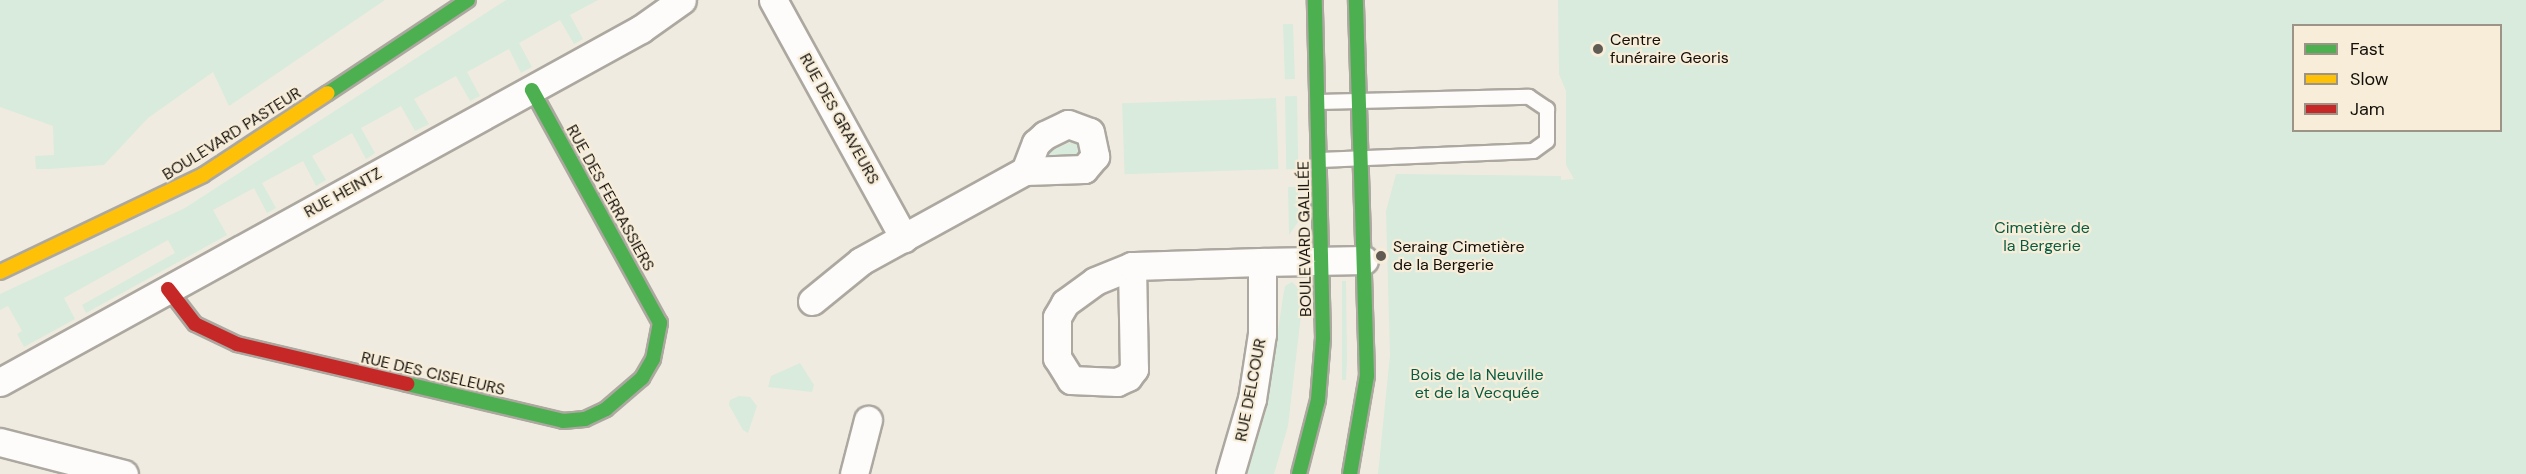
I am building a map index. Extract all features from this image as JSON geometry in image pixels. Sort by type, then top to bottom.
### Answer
[{"type":"street","name":"BOULEVARD PASTEUR","points":[[0,272],[203,175],[468,0]]},
{"type":"street","name":"RUE HEINTZ","points":[[0,382],[641,29],[682,0]]},
{"type":"street","name":"RUE DES GRAVEURS","points":[[773,0],[904,238]]},
{"type":"street","name":"BOULEVARD GALILÉE","points":[[1299,474],[1319,390],[1322,260],[1315,0]]},
{"type":"street","points":[[1350,474],[1367,376],[1356,0]]},
{"type":"street","name":"RUE DES FERRASSIERS","points":[[532,90],[660,323]]},
{"type":"street","points":[[812,301],[861,261],[1024,171]]},
{"type":"street","points":[[1132,266],[1364,260]]},
{"type":"street","name":"RUE DELCOUR","points":[[1230,474],[1252,399],[1262,334],[1262,262]]},
{"type":"street","name":"RUE DES CISELEURS","points":[[168,289],[195,324],[223,340],[563,422],[585,418],[626,394],[653,359],[660,323]]},
{"type":"street","points":[[854,474],[868,420]]},
{"type":"street","points":[[0,442],[124,474]]},
{"type":"lane","points":[[1318,102],[1359,99],[1529,97],[1547,109],[1547,141],[1533,151],[1320,160]]},
{"type":"green space","points":[[0,0],[385,0],[229,106],[213,72],[148,118],[104,165],[36,169],[35,156],[54,155],[53,126],[0,107]]},
{"type":"green space","points":[[506,0],[598,0],[570,15],[583,39],[574,44],[560,20],[519,43],[532,67],[521,73],[509,49],[467,72],[480,96],[470,101],[456,76],[414,99],[429,124],[415,131],[401,106],[361,128],[375,153],[366,159],[352,133],[312,156],[326,180],[316,186],[303,161],[262,183],[276,208],[267,213],[254,188],[213,210],[227,235],[86,313],[82,305],[175,253],[168,240],[64,298],[75,319],[24,347],[17,334],[22,331],[8,306],[0,310],[0,294],[185,208]]},
{"type":"green space","name":"Cimetière de la Bergerie","points":[[1558,0],[2526,0],[2526,474],[1378,474],[1390,355],[1386,211],[1396,174],[1561,176],[1561,180],[1574,179],[1566,165],[1566,91],[1559,74]]},
{"type":"green space","points":[[1283,24],[1293,24],[1295,79],[1285,79]]},
{"type":"green space","points":[[1285,96],[1297,96],[1298,169],[1286,169]]},
{"type":"green space","points":[[1276,98],[1278,169],[1125,174],[1122,103]]},
{"type":"green space","points":[[1075,140],[1082,150],[1079,156],[1047,157],[1047,153]]},
{"type":"green space","points":[[1288,187],[1298,187],[1298,222],[1289,235]]},
{"type":"green space","points":[[1342,281],[1346,281],[1346,380],[1342,380]]},
{"type":"green space","points":[[1292,282],[1300,290],[1301,315],[1288,426],[1274,474],[1247,474],[1266,411],[1285,286]]},
{"type":"green space","points":[[800,363],[814,385],[812,392],[768,387],[771,376]]},
{"type":"green space","points":[[739,396],[750,397],[757,406],[748,433],[743,430],[729,405],[730,400]]},
{"type":"traffic: fast","points":[[328,93],[468,0]]},
{"type":"traffic: fast","points":[[1299,474],[1318,400],[1323,338],[1315,0]]},
{"type":"traffic: fast","points":[[1350,474],[1367,376],[1356,0]]},
{"type":"traffic: fast","points":[[407,384],[563,421],[585,419],[606,409],[642,378],[653,359],[660,323],[532,90]]},
{"type":"traffic: slow","points":[[0,272],[203,175],[328,93]]},
{"type":"traffic: jam","points":[[168,289],[195,324],[237,344],[407,384]]},
{"type":"place","name":"Centre funéraire Georis","points":[[1598,49]]},
{"type":"place","name":"Seraing Cimetière de la Bergerie","points":[[1381,256]]},
{"type":"park label","name":"Bois de la Neuville et de la Vecquée","points":[[1477,384]]}]
